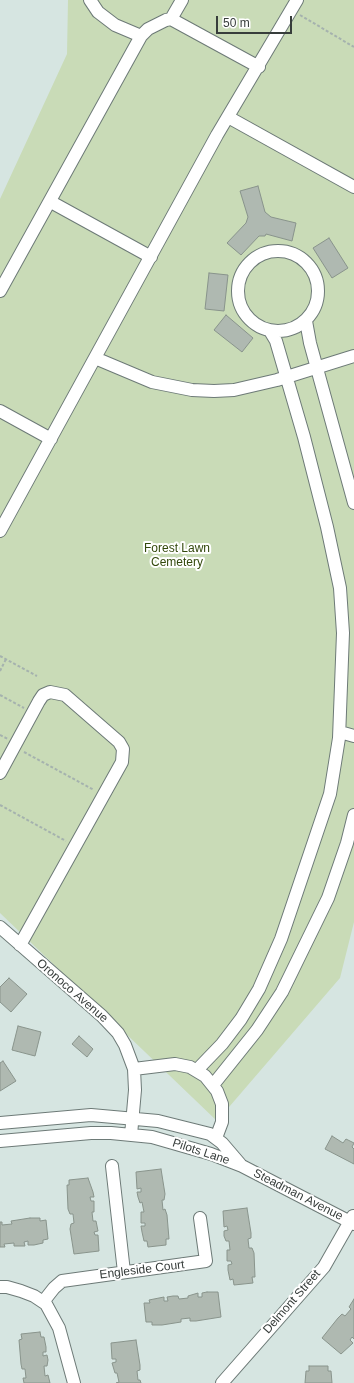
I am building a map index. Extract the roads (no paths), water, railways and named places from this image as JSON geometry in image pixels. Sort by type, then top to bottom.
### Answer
[{"type":"street","points":[[90,0],[98,12],[115,25],[141,36]]},
{"type":"street","points":[[0,291],[51,202],[141,36],[153,26],[171,19],[182,0]]},
{"type":"street","points":[[0,531],[228,117],[295,5]]},
{"type":"street","points":[[171,19],[259,67]]},
{"type":"street","points":[[228,117],[354,187]]},
{"type":"street","points":[[51,202],[151,257]]},
{"type":"street","points":[[279,250],[297,255],[310,266],[316,276],[319,288],[318,300],[314,311],[306,321],[289,330],[270,330],[259,326],[246,314],[238,298],[238,286],[241,274],[248,264],[257,256],[279,250]]},
{"type":"street","points":[[306,321],[317,368],[354,503]]},
{"type":"street","points":[[197,1070],[222,1044],[241,1018],[259,989],[281,938],[330,794],[340,732],[343,633],[340,588],[327,527],[304,437],[276,341],[270,330]]},
{"type":"street","points":[[95,358],[152,382],[192,390],[234,390],[286,378],[354,356]]},
{"type":"street","points":[[0,410],[51,440]]},
{"type":"street","points":[[0,773],[43,695],[50,692],[58,692],[65,695],[119,742],[123,749],[122,762],[20,944]]},
{"type":"street","points":[[340,732],[354,736]]},
{"type":"street","points":[[213,1085],[257,1030],[282,992],[328,898],[347,843],[354,815]]},
{"type":"street","name":"Oronoco Avenue","points":[[0,927],[110,1024],[125,1046],[134,1069],[135,1090],[130,1135]]},
{"type":"street","points":[[222,1044],[236,1055]]},
{"type":"street","points":[[134,1069],[167,1064],[182,1065],[197,1070],[213,1085],[220,1096],[223,1111],[222,1122],[216,1138]]},
{"type":"street","name":"Pilots Lane","points":[[0,1123],[77,1115],[132,1117],[184,1126],[216,1138],[242,1166]]},
{"type":"street","name":"Pilots Lane","points":[[0,1141],[84,1133],[111,1133],[152,1137],[186,1146],[242,1166]]},
{"type":"street","points":[[112,1166],[124,1272]]},
{"type":"street","name":"Steadman Avenue","points":[[242,1166],[353,1221]]},
{"type":"street","name":"Engleside Court","points":[[43,1302],[54,1288],[62,1281],[206,1262],[200,1218]]},
{"type":"street","name":"Delmont Street","points":[[222,1383],[324,1267],[353,1221]]},
{"type":"street","points":[[0,1287],[7,1287],[21,1291],[43,1302],[59,1328],[74,1383]]},
{"type":"park label","name":"Forest Lawn Cemetery","points":[[177,556]]}]
